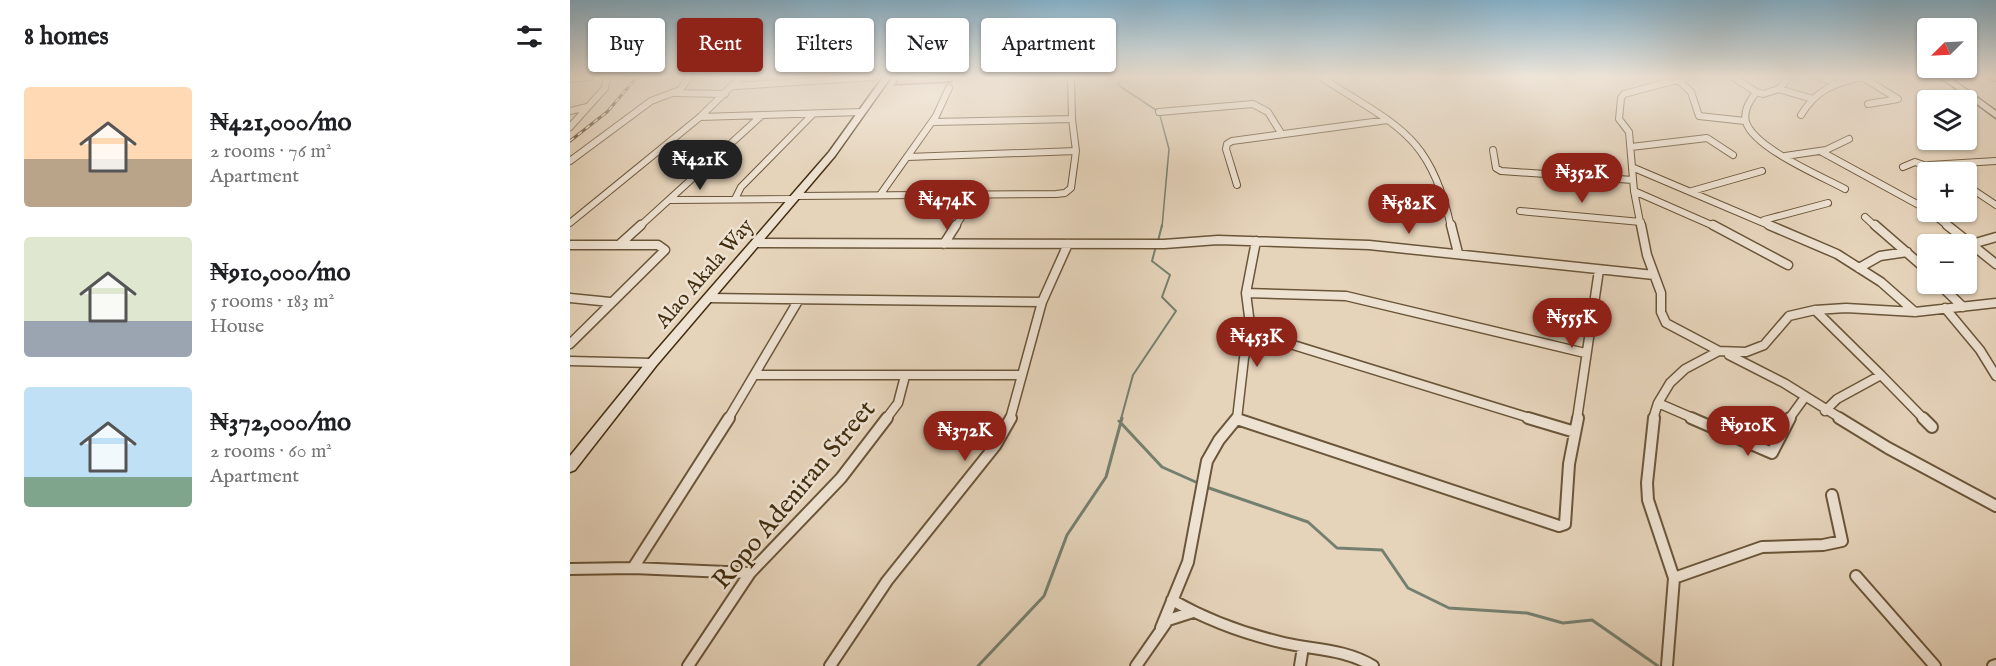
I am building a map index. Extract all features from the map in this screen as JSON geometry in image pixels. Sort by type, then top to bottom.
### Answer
[{"type":"street","points":[[570,127],[577,122],[586,108]]},
{"type":"street","points":[[570,161],[641,108]]},
{"type":"street","points":[[570,223],[710,108]]},
{"type":"street","name":"Alao Akala Way","points":[[570,466],[652,363],[832,154],[864,108]]},
{"type":"street","points":[[880,195],[932,122],[939,108]]},
{"type":"street","points":[[671,200],[1065,192],[1073,182],[1076,151],[1072,108]]},
{"type":"street","points":[[1160,112],[1206,108]]},
{"type":"street","points":[[1261,108],[1268,112],[1281,133]]},
{"type":"street","points":[[1370,108],[1389,120],[1417,145],[1430,162],[1449,214],[1458,253]]},
{"type":"street","points":[[1620,108],[1619,119],[1629,132],[1634,168],[1634,191],[1654,275],[1661,293],[1664,320],[1996,506]]},
{"type":"street","points":[[1696,108],[1698,115],[1745,121]]},
{"type":"street","points":[[1745,108],[1745,121],[1757,136],[1785,156],[1845,189]]},
{"type":"street","points":[[1801,115],[1806,108]]},
{"type":"street","points":[[700,117],[761,117],[861,112]]},
{"type":"street","points":[[735,200],[741,187],[813,114]]},
{"type":"street","points":[[620,244],[761,117]]},
{"type":"street","points":[[932,122],[1072,119]]},
{"type":"street","points":[[1237,185],[1228,161],[1227,144],[1236,140],[1389,120]]},
{"type":"street","points":[[1631,147],[1707,138],[1733,155]]},
{"type":"street","points":[[1785,156],[1822,152],[1839,146],[1849,139]]},
{"type":"street","points":[[1493,150],[1496,168],[1501,171],[1633,180]]},
{"type":"street","points":[[908,157],[1076,151]]},
{"type":"street","points":[[1822,152],[1917,204]]},
{"type":"street","points":[[1977,162],[1996,161]]},
{"type":"street","points":[[1902,167],[1917,162]]},
{"type":"street","points":[[1634,168],[1828,250],[1860,268],[1915,312]]},
{"type":"street","points":[[1691,192],[1762,171]]},
{"type":"street","points":[[1634,191],[1701,219],[1788,265]]},
{"type":"street","points":[[1977,192],[1996,205]]},
{"type":"street","points":[[944,244],[976,195]]},
{"type":"street","points":[[1763,221],[1828,202]]},
{"type":"street","points":[[1520,211],[1641,222]]},
{"type":"street","points":[[1864,217],[1917,261]]},
{"type":"street","points":[[1943,222],[1959,234]]},
{"type":"street","points":[[1977,243],[1996,237]]},
{"type":"street","points":[[756,243],[1164,244],[1201,239],[1338,243],[1458,253],[1654,275]]},
{"type":"street","points":[[1161,628],[1188,562],[1202,500],[1207,462],[1219,440],[1237,419],[1244,358],[1251,332],[1246,293],[1256,241]]},
{"type":"street","points":[[830,666],[888,581],[995,446],[1014,412],[1019,394],[1020,375],[1038,322],[1042,302],[1068,244]]},
{"type":"street","points":[[570,245],[658,245],[665,250],[570,344]]},
{"type":"street","points":[[1977,248],[1996,264]]},
{"type":"street","points":[[1860,268],[1880,256],[1907,252]]},
{"type":"street","points":[[1237,419],[1559,526],[1565,524],[1569,464],[1582,394],[1585,353],[1596,303],[1599,270]]},
{"type":"street","points":[[1246,293],[1346,296],[1585,353]]},
{"type":"street","points":[[1949,294],[1963,307]]},
{"type":"street","points":[[570,298],[610,302]]},
{"type":"street","points":[[709,298],[798,301],[1042,302]]},
{"type":"street","points":[[633,568],[756,375],[798,301]]},
{"type":"street","points":[[1667,665],[1674,578],[1648,500],[1652,424],[1658,402],[1670,383],[1685,369],[1722,352],[1755,350],[1764,345],[1789,316],[1815,310],[1846,308],[1915,312],[1996,303]]},
{"type":"street","points":[[1945,308],[1980,350],[1996,376]]},
{"type":"street","points":[[1815,310],[1932,428]]},
{"type":"street","points":[[1251,332],[1575,432]]},
{"type":"street","points":[[570,361],[652,363]]},
{"type":"street","points":[[756,375],[1020,375]]},
{"type":"street","points":[[1825,411],[1837,399],[1881,375]]},
{"type":"street","name":"Ropo Adeniran Street","points":[[688,666],[750,573],[841,478],[898,403],[905,376]]},
{"type":"street","points":[[1658,402],[1772,453],[1791,416],[1805,397]]},
{"type":"street","points":[[1674,578],[1699,573],[1723,560],[1762,547],[1842,541],[1833,495]]},
{"type":"street","points":[[570,569],[633,568],[750,573]]},
{"type":"street","points":[[1856,576],[1935,666]]},
{"type":"street","points":[[1172,600],[1225,626],[1303,647],[1352,653],[1373,666]]},
{"type":"street","points":[[1136,666],[1168,620],[1193,612]]},
{"type":"street","points":[[1300,666],[1303,647]]},
{"type":"waterway","points":[[1153,108],[1159,112],[1169,149],[1162,227]]},
{"type":"waterway","points":[[1158,241],[1162,225]]},
{"type":"waterway","points":[[1121,419],[1133,375],[1176,311],[1162,297],[1170,275],[1152,261],[1156,246]]},
{"type":"waterway","points":[[1121,423],[1122,418]]},
{"type":"waterway","points":[[978,666],[1044,596],[1067,535],[1106,477],[1121,423]]},
{"type":"waterway","points":[[1121,423],[1162,467],[1198,483]]},
{"type":"waterway","points":[[1206,487],[1308,522],[1337,548],[1382,550],[1408,588],[1449,608],[1527,613],[1563,623],[1592,620],[1658,666]]},
{"type":"railway","points":[[570,141],[610,108]]}]
